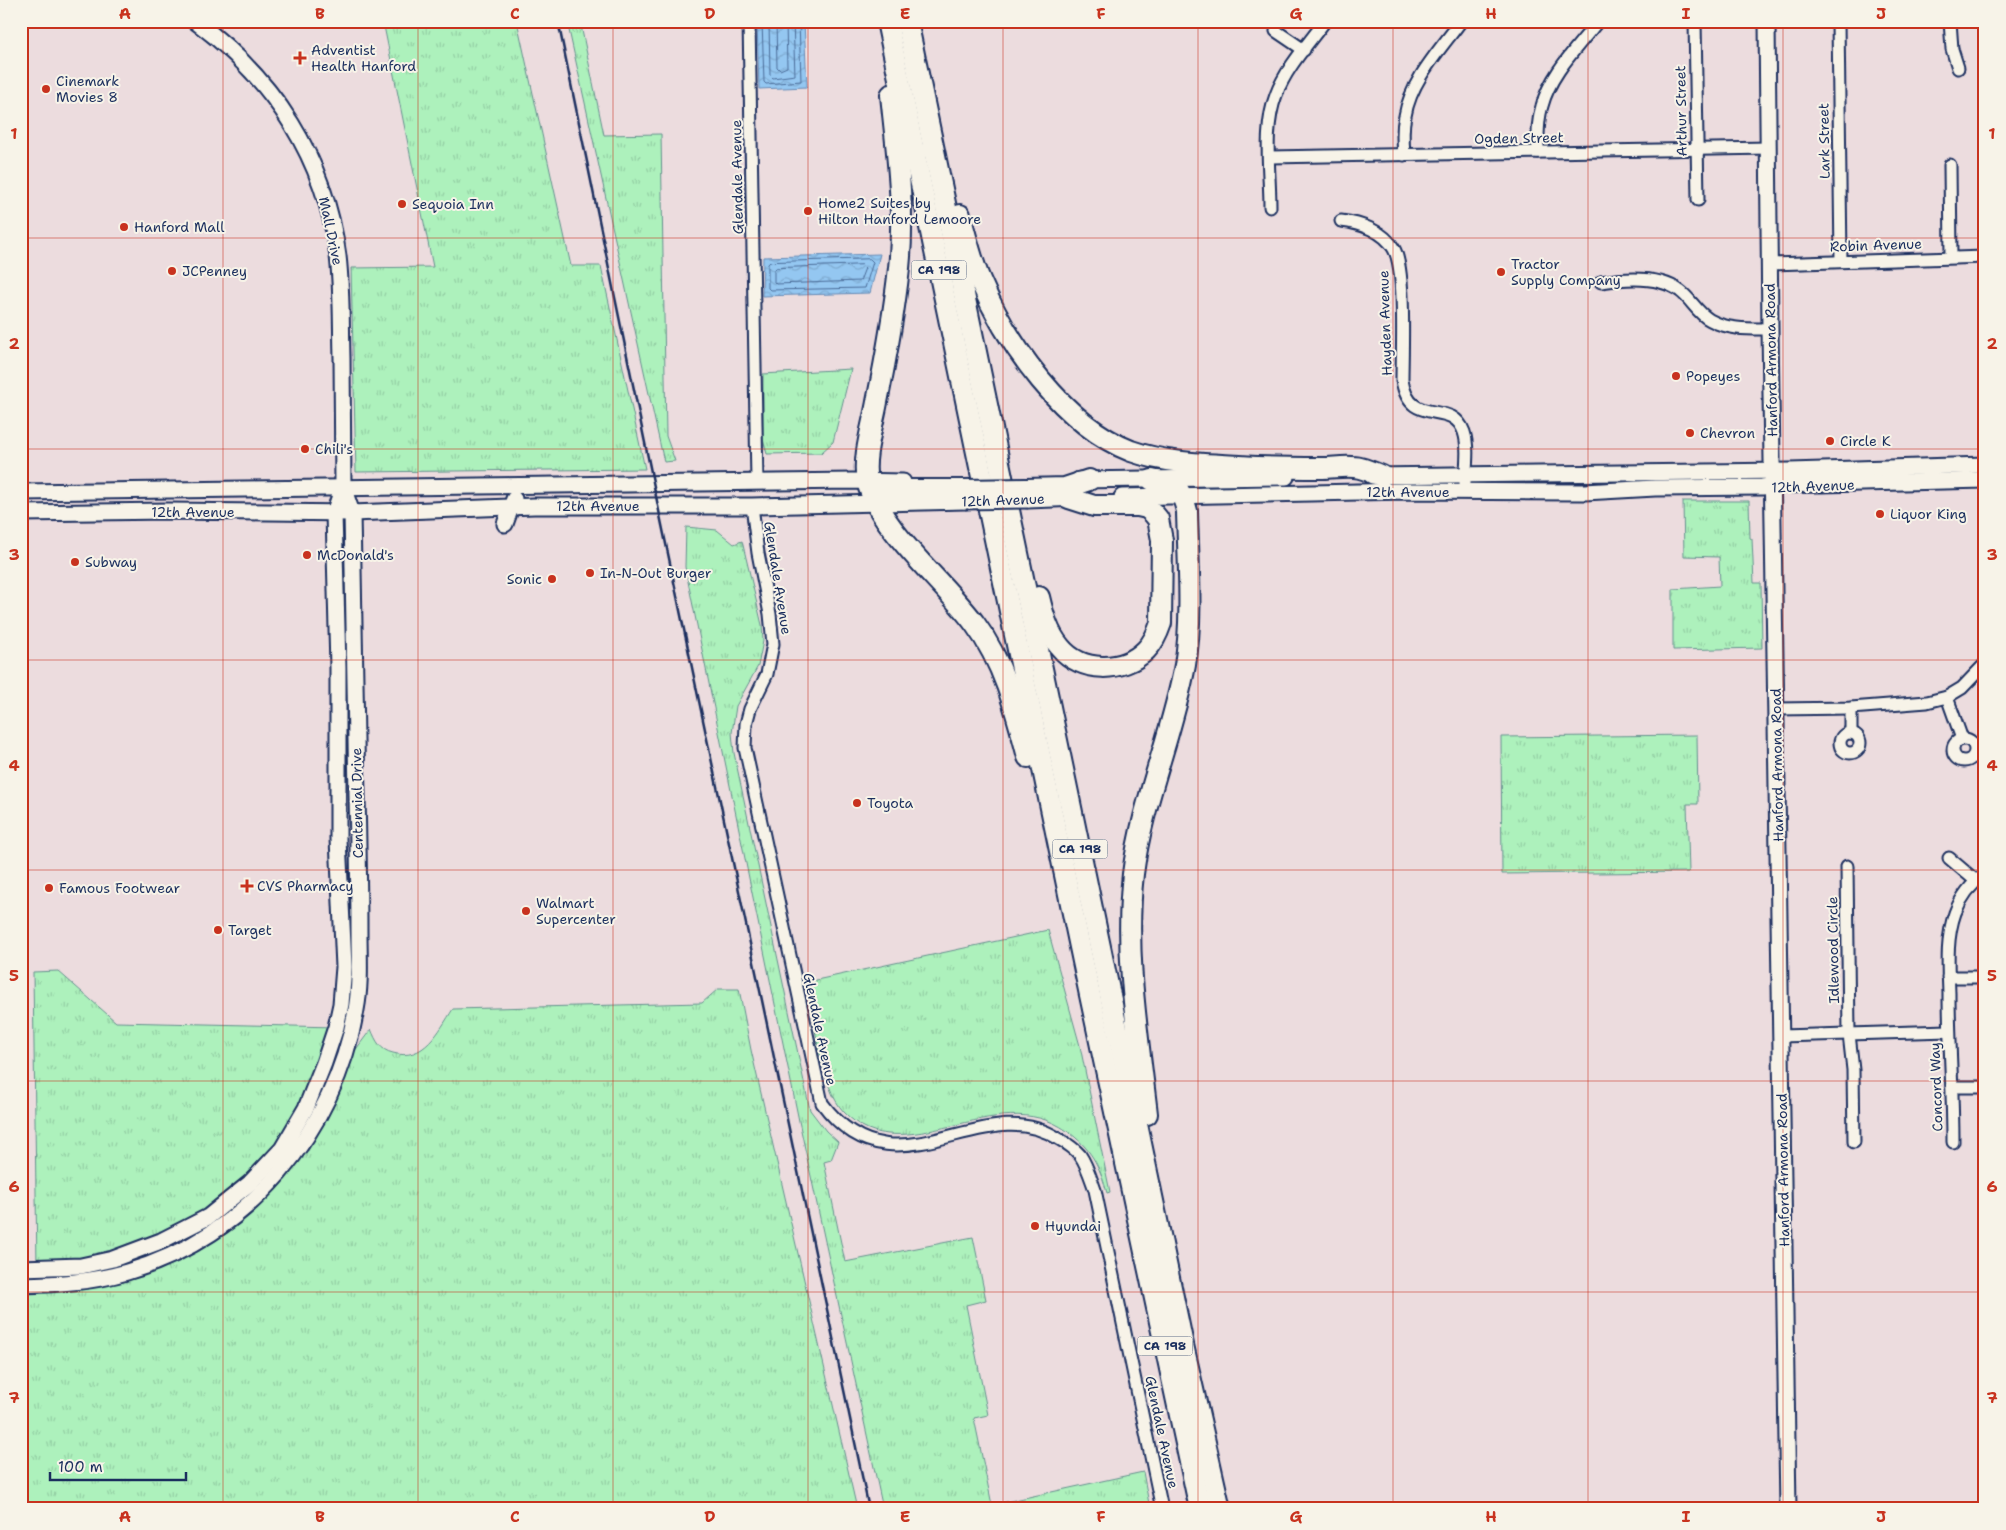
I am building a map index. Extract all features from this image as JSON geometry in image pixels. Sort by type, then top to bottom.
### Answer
[{"type":"highway","points":[[885,21],[902,197],[902,219],[899,268],[888,347],[866,462],[867,481],[886,520],[977,626],[991,648],[1004,675],[1020,724],[1090,995]]},
{"type":"highway","name":"CA 198","points":[[885,21],[1200,1509]]},
{"type":"highway","points":[[908,24],[979,278],[1008,334],[1045,384],[1071,413],[1100,435],[1131,450],[1149,456],[1238,466],[1359,468],[1382,476]]},
{"type":"highway","name":"CA 198","points":[[908,24],[1160,1231],[1220,1509]]},
{"type":"highway","points":[[1000,468],[1024,531],[1041,603],[1053,638],[1065,653],[1081,663],[1106,667],[1123,664],[1147,650],[1162,623],[1162,550],[1158,519],[1147,508],[1127,505],[1094,506],[1068,498]]},
{"type":"highway","points":[[876,502],[882,493],[891,490],[964,491],[1066,488],[1089,480]]},
{"type":"highway","points":[[1152,480],[1167,483],[1179,489],[1184,496],[1187,513],[1188,596],[1186,658],[1181,683],[1144,811],[1133,874],[1130,934],[1135,1014],[1160,1231]]},
{"type":"main road","name":"Mall Drive","points":[[195,21],[243,62],[268,90],[300,137],[322,188],[334,233],[340,272],[343,487],[352,512]]},
{"type":"main road","name":"Hanford Armona Road","points":[[1767,21],[1788,1509]]},
{"type":"main road","name":"12th Avenue","points":[[1089,480],[1772,471],[1985,465]]},
{"type":"main road","name":"12th Avenue","points":[[1026,490],[1068,498],[1585,492],[1655,488],[1773,487],[1780,485],[1985,480]]},
{"type":"main road","name":"12th Avenue","points":[[21,492],[867,481],[964,491]]},
{"type":"main road","points":[[685,506],[692,496],[701,492],[744,492],[750,490],[757,482]]},
{"type":"main road","points":[[505,524],[516,496],[596,493],[606,491],[617,485]]},
{"type":"main road","name":"Mall Drive","points":[[334,513],[343,487]]},
{"type":"main road","name":"12th Avenue","points":[[21,513],[168,511],[334,513],[511,506],[752,506],[876,502]]},
{"type":"main road","name":"Centennial Drive","points":[[21,1285],[65,1284],[128,1272],[181,1250],[208,1234],[259,1195],[301,1148],[327,1102],[343,1062],[356,1011],[359,986],[352,512]]},
{"type":"main road","name":"Centennial Drive","points":[[21,1268],[57,1268],[105,1260],[136,1251],[174,1235],[208,1217],[250,1183],[282,1149],[306,1108],[324,1064],[338,1020],[344,968],[338,840],[338,668],[334,513]]},
{"type":"main road","points":[[91,1280],[99,1272],[153,1256],[174,1235]]},
{"type":"street","name":"Glendale Avenue","points":[[749,21],[757,482]]},
{"type":"street","points":[[1270,207],[1271,113],[1276,96],[1285,76],[1325,21]]},
{"type":"street","points":[[1404,155],[1405,115],[1413,90],[1461,21]]},
{"type":"street","points":[[1538,152],[1538,126],[1547,92],[1598,21]]},
{"type":"street","name":"Arthur Street","points":[[1695,21],[1698,200]]},
{"type":"street","name":"Lark Street","points":[[1838,21],[1841,261]]},
{"type":"street","points":[[1950,21],[1952,49],[1958,68]]},
{"type":"street","points":[[1276,31],[1304,50]]},
{"type":"street","name":"Ogden Street","points":[[1270,157],[1769,148]]},
{"type":"street","points":[[1950,166],[1951,257]]},
{"type":"street","name":"Hayden Avenue","points":[[1341,222],[1360,225],[1374,231],[1394,249],[1400,276],[1402,380],[1404,393],[1410,403],[1420,410],[1443,413],[1454,418],[1461,426],[1466,446],[1465,492]]},
{"type":"street","name":"Robin Avenue","points":[[1769,264],[1985,257]]},
{"type":"street","points":[[1601,282],[1617,279],[1663,282],[1680,291],[1701,315],[1711,321],[1738,328],[1770,329]]},
{"type":"street","name":"Glendale Avenue","points":[[752,506],[758,553],[770,614],[773,644],[767,674],[750,709],[746,724],[745,748],[822,1103],[840,1124],[871,1142],[902,1146],[1003,1125],[1018,1125],[1052,1134],[1079,1155],[1095,1190],[1162,1509]]},
{"type":"street","points":[[1777,709],[1851,708],[1927,702],[1947,697],[1962,688],[1985,664]]},
{"type":"street","points":[[1947,697],[1962,739]]},
{"type":"street","points":[[1851,708],[1851,733]]},
{"type":"street","points":[[1962,739],[1972,742],[1980,753],[1968,761],[1957,759],[1953,749],[1955,742],[1962,739]]},
{"type":"street","points":[[1949,858],[1980,877]]},
{"type":"street","name":"Idlewood Circle","points":[[1847,866],[1849,1034],[1853,1070],[1854,1142]]},
{"type":"street","name":"Concord Way","points":[[1953,1142],[1948,952],[1952,922],[1961,901],[1980,877]]},
{"type":"street","points":[[1948,977],[1985,977]]},
{"type":"street","points":[[1781,1036],[1949,1031]]},
{"type":"street","points":[[1953,1087],[1985,1087]]},
{"type":"green space","points":[[383,21],[517,21],[571,266],[601,266],[645,469],[356,472],[351,268],[433,267]]},
{"type":"green space","points":[[567,21],[580,21],[604,135],[661,134],[666,436],[675,461],[664,462]]},
{"type":"green space","points":[[851,369],[833,442],[821,453],[767,454],[763,439],[763,374]]},
{"type":"green space","points":[[1683,501],[1749,501],[1754,583],[1761,583],[1762,648],[1673,650],[1673,589],[1720,586],[1719,557],[1684,556]]},
{"type":"green space","points":[[686,527],[717,530],[734,544],[742,541],[762,625],[763,641],[758,666],[736,706],[732,733],[734,753],[810,1110],[826,1131],[838,1142],[831,1160],[824,1162],[845,1262],[973,1237],[986,1300],[966,1305],[988,1415],[974,1418],[992,1505],[1143,1472],[1150,1509],[883,1509],[799,1121],[685,567]]},
{"type":"green space","points":[[1697,735],[1698,804],[1687,804],[1689,872],[1502,874],[1501,737]]},
{"type":"green space","points":[[1048,930],[1080,1046],[1110,1192],[1107,1193],[1093,1158],[1082,1144],[1067,1131],[1039,1118],[1010,1115],[981,1119],[922,1132],[894,1134],[868,1129],[844,1112],[829,1086],[824,1069],[815,1032],[807,982]]},
{"type":"green space","points":[[58,971],[116,1022],[336,1027],[306,1108],[250,1183],[161,1241],[37,1268],[33,972]]},
{"type":"green space","points":[[718,989],[739,989],[751,1050],[857,1509],[21,1509],[21,1285],[96,1279],[208,1234],[301,1148],[308,1151],[354,1052],[371,1029],[382,1047],[389,1052],[404,1055],[422,1049],[429,1043],[453,1009],[702,1003]]},
{"type":"water","points":[[757,21],[804,21],[807,87],[759,89]]},
{"type":"water","points":[[880,254],[870,293],[762,296],[763,257]]},
{"type":"railway","points":[[558,21],[869,1509]]},
{"type":"place","name":"Adventist Health Hanford","points":[[300,58]]},
{"type":"place","name":"Cinemark Movies 8","points":[[46,89]]},
{"type":"place","name":"Sequoia Inn","points":[[402,204]]},
{"type":"place","name":"Home2 Suites by Hilton Hanford Lemoore","points":[[808,211]]},
{"type":"place","name":"Hanford Mall","points":[[124,227]]},
{"type":"place","name":"JCPenney","points":[[172,271]]},
{"type":"place","name":"Tractor Supply Company","points":[[1501,272]]},
{"type":"place","name":"Popeyes","points":[[1676,376]]},
{"type":"place","name":"Chevron","points":[[1690,433]]},
{"type":"place","name":"Circle K","points":[[1830,441]]},
{"type":"place","name":"Chili's","points":[[305,449]]},
{"type":"place","name":"Liquor King","points":[[1880,514]]},
{"type":"place","name":"McDonald's","points":[[307,555]]},
{"type":"place","name":"Subway","points":[[75,562]]},
{"type":"place","name":"In-N-Out Burger","points":[[590,573]]},
{"type":"place","name":"Sonic","points":[[552,579]]},
{"type":"place","name":"Toyota","points":[[857,803]]},
{"type":"place","name":"CVS Pharmacy","points":[[247,886]]},
{"type":"place","name":"Famous Footwear","points":[[49,888]]},
{"type":"place","name":"Walmart Supercenter","points":[[526,911]]},
{"type":"place","name":"Target","points":[[218,930]]},
{"type":"place","name":"Hyundai","points":[[1035,1226]]}]
